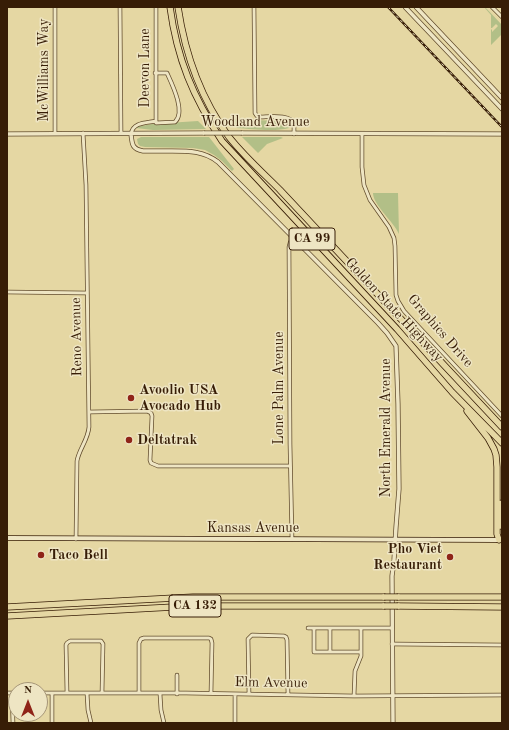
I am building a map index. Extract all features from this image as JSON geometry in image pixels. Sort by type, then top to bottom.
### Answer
[{"type":"highway","name":"Golden State Highway","points":[[170,7],[173,29],[187,77],[209,122],[222,141],[397,329],[452,392],[502,443]]},
{"type":"highway","name":"Golden State Highway","points":[[178,7],[184,41],[202,92],[217,120],[230,138],[502,427]]},
{"type":"highway","points":[[452,392],[488,438],[494,449],[497,467],[497,534],[499,540]]},
{"type":"highway","points":[[499,540],[501,534],[502,503]]},
{"type":"highway","name":"CA 132","points":[[7,607],[193,597],[502,597]]},
{"type":"highway","name":"CA 132","points":[[7,616],[199,606],[398,606],[502,608]]},
{"type":"main road","name":"Kansas Avenue","points":[[7,538],[499,540]]},
{"type":"street","name":"McWilliams Way","points":[[55,7],[56,133]]},
{"type":"street","points":[[120,7],[121,134]]},
{"type":"street","points":[[254,7],[255,113],[257,116],[261,117],[291,119],[294,123],[294,134]]},
{"type":"street","points":[[405,7],[502,110]]},
{"type":"street","points":[[416,7],[502,98]]},
{"type":"street","points":[[492,7],[502,17]]},
{"type":"street","name":"Deevon Lane","points":[[131,134],[132,129],[137,125],[156,121],[156,8]]},
{"type":"street","points":[[155,73],[167,73],[178,101],[179,112],[178,119],[175,122],[156,123],[156,121]]},
{"type":"street","name":"Woodland Avenue","points":[[7,134],[502,134]]},
{"type":"street","name":"Reno Avenue","points":[[76,538],[77,461],[88,435],[89,427],[86,185],[83,134]]},
{"type":"street","name":"North Emerald Avenue","points":[[131,134],[132,145],[139,150],[194,152],[203,154],[215,160],[387,333],[396,346],[399,425],[399,489],[392,576],[392,723]]},
{"type":"street","name":"Graphics Drive","points":[[362,134],[364,185],[370,200],[389,227],[394,238],[395,290],[398,301],[404,311],[502,416]]},
{"type":"street","name":"Lone Palm Avenue","points":[[292,539],[290,466],[289,247],[293,237]]},
{"type":"street","points":[[7,292],[87,293]]},
{"type":"street","points":[[89,412],[151,413],[150,460],[154,465],[290,466]]},
{"type":"street","points":[[308,628],[392,628]]},
{"type":"street","points":[[314,628],[314,652],[361,652]]},
{"type":"street","points":[[330,628],[330,652]]},
{"type":"street","points":[[354,696],[355,671],[361,659],[361,628]]},
{"type":"street","points":[[249,694],[248,639],[252,635],[286,637],[288,695]]},
{"type":"street","points":[[139,694],[139,643],[144,638],[211,639],[211,693]]},
{"type":"street","points":[[67,693],[66,645],[67,642],[70,641],[101,641],[103,644],[102,693]]},
{"type":"street","points":[[392,644],[502,645]]},
{"type":"street","points":[[177,675],[177,694]]},
{"type":"street","name":"Elm Avenue","points":[[48,693],[211,693],[354,696],[502,695]]},
{"type":"street","points":[[52,693],[52,723]]},
{"type":"street","points":[[87,693],[88,710],[91,723]]},
{"type":"street","points":[[160,694],[164,723]]},
{"type":"street","points":[[235,694],[235,723]]},
{"type":"green space","points":[[484,7],[502,25],[502,34],[491,45],[491,29],[492,32],[498,26],[496,24],[491,28],[491,15]]},
{"type":"green space","points":[[231,119],[279,121],[287,123],[290,126],[289,128],[277,130],[237,128]]},
{"type":"green space","points":[[198,121],[206,129],[153,130],[136,128],[152,124]]},
{"type":"green space","points":[[141,137],[209,137],[234,169],[232,171],[222,161],[205,150],[193,148],[140,146],[137,139]]},
{"type":"green space","points":[[242,137],[283,138],[267,144],[258,153]]},
{"type":"green space","points":[[373,193],[398,193],[399,234],[376,203]]},
{"type":"railway","points":[[388,7],[502,127]]},
{"type":"place","name":"Avoolio USA Avocado Hub","points":[[131,398]]},
{"type":"place","name":"Deltatrak","points":[[129,440]]},
{"type":"place","name":"Taco Bell","points":[[41,555]]},
{"type":"place","name":"Pho Viet Restaurant","points":[[450,557]]}]
